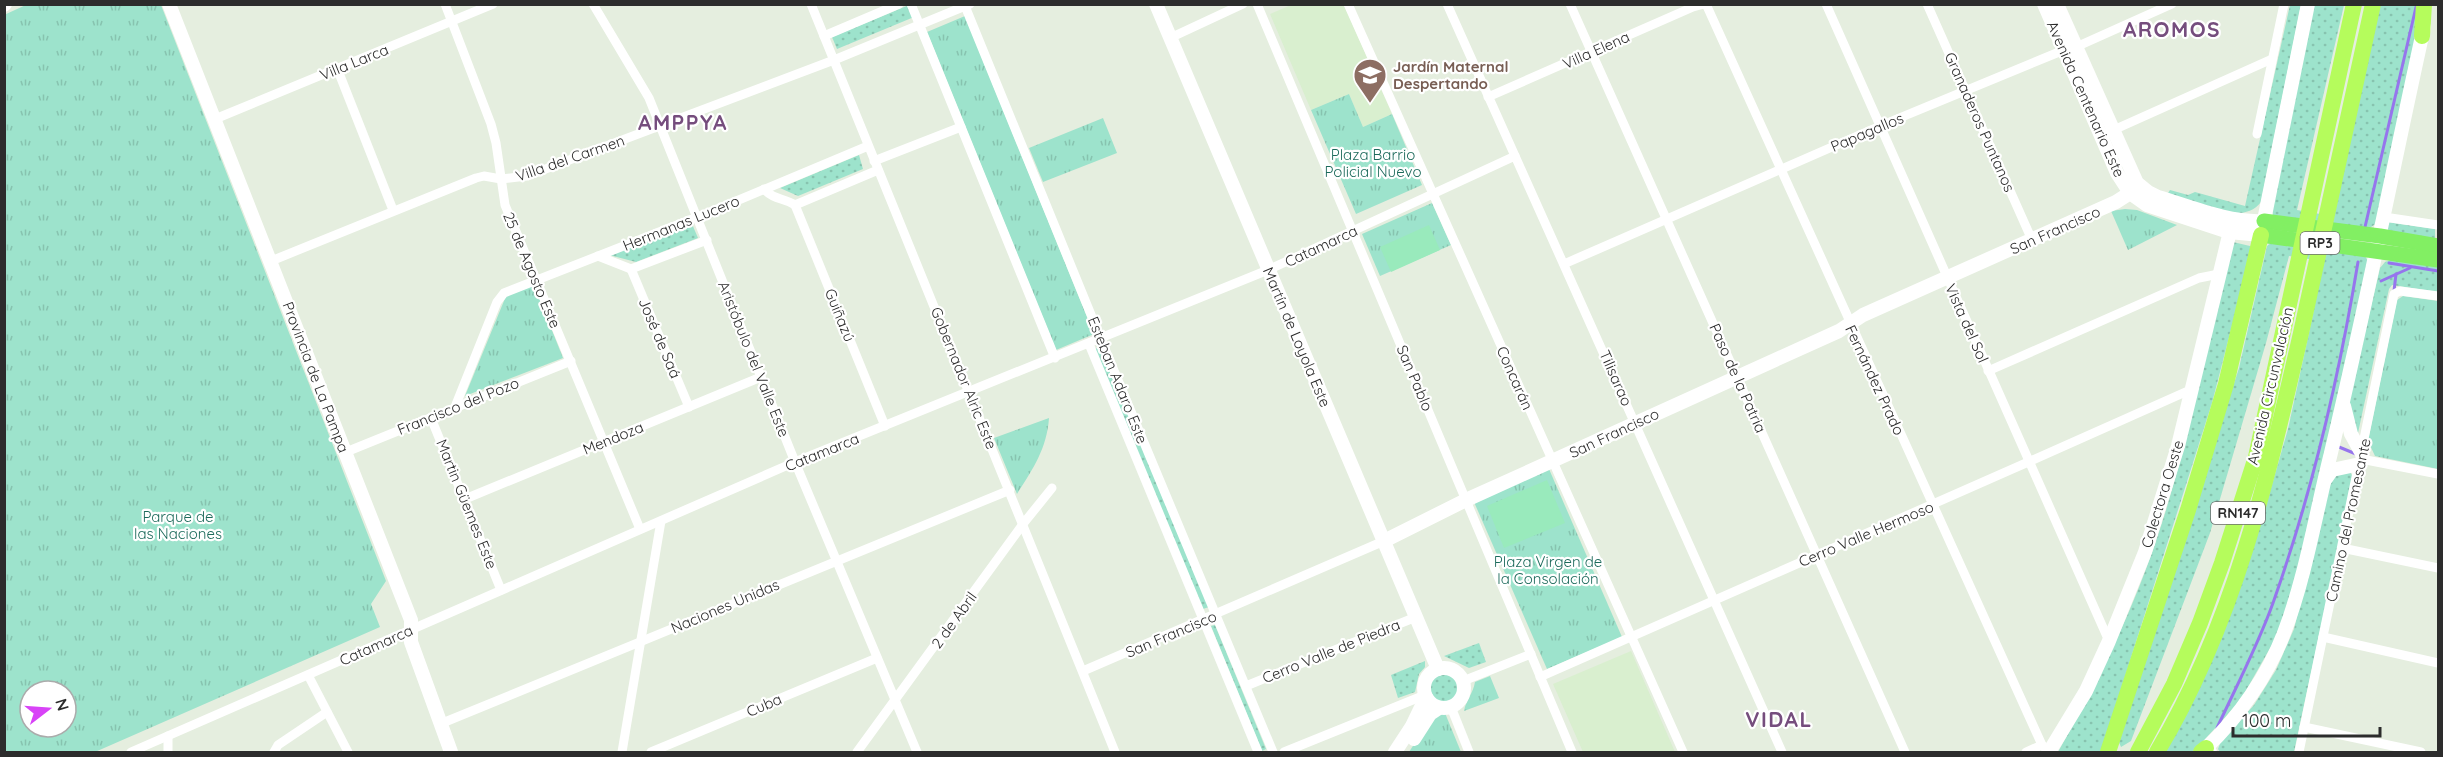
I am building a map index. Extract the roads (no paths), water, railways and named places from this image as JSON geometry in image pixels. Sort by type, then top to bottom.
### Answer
[{"type":"highway","name":"Avenida Circunvalación","points":[[2157,753],[2207,654],[2237,575],[2272,462],[2316,263],[2320,204],[2354,4]]},
{"type":"highway","name":"Avenida Circunvalación","points":[[2138,753],[2174,684],[2222,562],[2256,457],[2298,261],[2320,204],[2373,4]]},
{"type":"highway","points":[[2422,36],[2424,4]]},
{"type":"highway","points":[[2108,753],[2188,510],[2222,396],[2263,228]]},
{"type":"main road","name":"RP3","points":[[2263,228],[2379,244],[2439,247]]},
{"type":"main road","name":"RP3","points":[[2379,244],[2439,260]]},
{"type":"street","name":"Provincia de La Pampa","points":[[169,4],[411,620],[411,642],[451,753]]},
{"type":"street","name":"25 de Agosto Este","points":[[445,4],[491,124],[505,205],[640,529]]},
{"type":"street","name":"Villa Larca","points":[[215,119],[493,4]]},
{"type":"street","name":"Aristóbulo del Valle Este","points":[[593,4],[649,98],[795,462],[917,753]]},
{"type":"street","name":"Gobernador Alric Este","points":[[811,4],[1115,753]]},
{"type":"street","points":[[824,36],[899,4]]},
{"type":"street","points":[[911,4],[1054,358]]},
{"type":"street","name":"Martín de Loyola Este","points":[[1156,4],[1438,669]]},
{"type":"street","points":[[1170,38],[1243,4]]},
{"type":"street","name":"San Pablo","points":[[1257,4],[1572,753]]},
{"type":"street","name":"Concarán","points":[[1348,4],[1683,753]]},
{"type":"street","name":"Tilisarao","points":[[1447,4],[1782,753]]},
{"type":"street","name":"Paso de la Patria","points":[[1570,4],[1905,753]]},
{"type":"street","name":"Villa Elena","points":[[1488,97],[1693,7],[1705,4]]},
{"type":"street","name":"Fernández Prado","points":[[1705,4],[1849,324],[2047,750]]},
{"type":"street","name":"Vista del Sol","points":[[1826,4],[2109,640]]},
{"type":"street","name":"Granaderos Puntanos","points":[[1927,4],[2032,240]]},
{"type":"street","name":"Avenida Centenario Este","points":[[2044,4],[2070,48],[2108,132],[2117,173],[2133,188]]},
{"type":"street","name":"Avenida Centenario Este","points":[[2057,4],[2070,48]]},
{"type":"street","name":"Papagallos","points":[[1564,264],[1880,126],[2172,4]]},
{"type":"street","points":[[2257,134],[2284,4]]},
{"type":"street","points":[[2263,228],[2308,4]]},
{"type":"street","points":[[2206,751],[2250,697],[2267,669],[2284,633],[2305,564],[2379,244],[2429,4]]},
{"type":"street","name":"Villa del Carmen","points":[[271,261],[476,178],[484,176],[501,180],[527,177],[834,60],[967,5]]},
{"type":"street","name":"Esteban Adaro Este","points":[[967,5],[1101,339],[1273,753]]},
{"type":"street","points":[[2108,132],[2272,59]]},
{"type":"street","points":[[337,69],[393,210]]},
{"type":"street","points":[[764,189],[772,197],[787,200],[795,205],[961,127]]},
{"type":"street","name":"Hermanas Lucero","points":[[455,407],[497,302],[504,293],[868,147]]},
{"type":"street","name":"Catamarca","points":[[131,753],[795,462],[1268,270],[1515,156]]},
{"type":"street","points":[[2133,188],[2147,205],[2231,226]]},
{"type":"street","name":"San Francisco","points":[[1083,671],[1384,541],[1466,500],[1839,331],[1849,324],[2116,202],[2133,188]]},
{"type":"street","name":"Guiñazú","points":[[795,205],[885,426]]},
{"type":"street","points":[[2384,217],[2439,225]]},
{"type":"street","name":"RP3","points":[[2231,226],[2263,228]]},
{"type":"street","name":"Colectora Oeste","points":[[2047,750],[2086,691],[2145,552],[2164,496],[2231,226]]},
{"type":"street","name":"Hermanas Lucero","points":[[598,256],[631,269],[707,240]]},
{"type":"street","name":"José de Saá","points":[[631,269],[689,407]]},
{"type":"street","points":[[1988,371],[2199,278],[2219,274]]},
{"type":"street","name":"Camino del Promesante","points":[[2299,753],[2394,294],[2400,291],[2439,296]]},
{"type":"street","name":"Esteban Adaro Este","points":[[1089,344],[1258,753]]},
{"type":"street","name":"Francisco del Pozo","points":[[346,452],[571,361]]},
{"type":"street","name":"Mendoza","points":[[465,499],[761,377]]},
{"type":"street","name":"Cerro Valle Hermoso","points":[[1540,677],[1815,555],[1933,506],[2190,390]]},
{"type":"street","points":[[2343,403],[2351,434],[2361,459]]},
{"type":"street","name":"Martin Güemes Este","points":[[431,418],[501,590]]},
{"type":"street","points":[[2324,482],[2332,470],[2361,459],[2439,474]]},
{"type":"street","name":"2 de Abril","points":[[857,753],[1023,524],[1052,488]]},
{"type":"street","name":"Naciones Unidas","points":[[440,724],[1010,490]]},
{"type":"street","points":[[622,753],[661,521]]},
{"type":"street","points":[[2342,548],[2439,568]]},
{"type":"street","name":"Cerro Valle de Piedra","points":[[1246,686],[1416,617]]},
{"type":"street","points":[[2323,637],[2439,663]]},
{"type":"street","points":[[1463,681],[1531,654]]},
{"type":"street","name":"Cuba","points":[[651,753],[877,658]]},
{"type":"street","points":[[1395,753],[1412,726],[1426,696],[1425,682],[1428,677],[1438,669],[1444,668],[1456,672],[1463,681],[1464,694],[1461,699],[1430,714],[1405,753]]},
{"type":"street","points":[[308,675],[348,753]]},
{"type":"street","points":[[1426,696],[1432,704],[1445,707],[1469,753]]},
{"type":"street","points":[[1284,753],[1426,696]]},
{"type":"street","points":[[274,753],[278,745],[327,712]]},
{"type":"street","points":[[2304,727],[2421,753]]},
{"type":"street","points":[[168,736],[168,753]]},
{"type":"street","points":[[2026,753],[2047,750]]},
{"type":"waterway","points":[[2365,227],[2416,7]]},
{"type":"waterway","points":[[2217,728],[2267,619],[2300,519],[2333,391],[2358,262]]},
{"type":"waterway","points":[[2389,263],[2438,271]]},
{"type":"waterway","points":[[2381,281],[2410,268]]},
{"type":"waterway","points":[[2394,291],[2396,274]]},
{"type":"waterway","points":[[2339,447],[2356,454]]},
{"type":"place","name":"Jardín Maternal Despertando","points":[[1370,104]]},
{"type":"district","name":"AROMOS","points":[[2172,29]]},
{"type":"district","name":"AMPPYA","points":[[683,122]]},
{"type":"district","name":"VIDAL","points":[[1779,719]]},
{"type":"park label","name":"Plaza Barrio Policial Nuevo","points":[[1373,162]]},
{"type":"park label","name":"Parque de las Naciones","points":[[178,524]]},
{"type":"park label","name":"Plaza Virgen de la Consolación","points":[[1548,570]]}]
